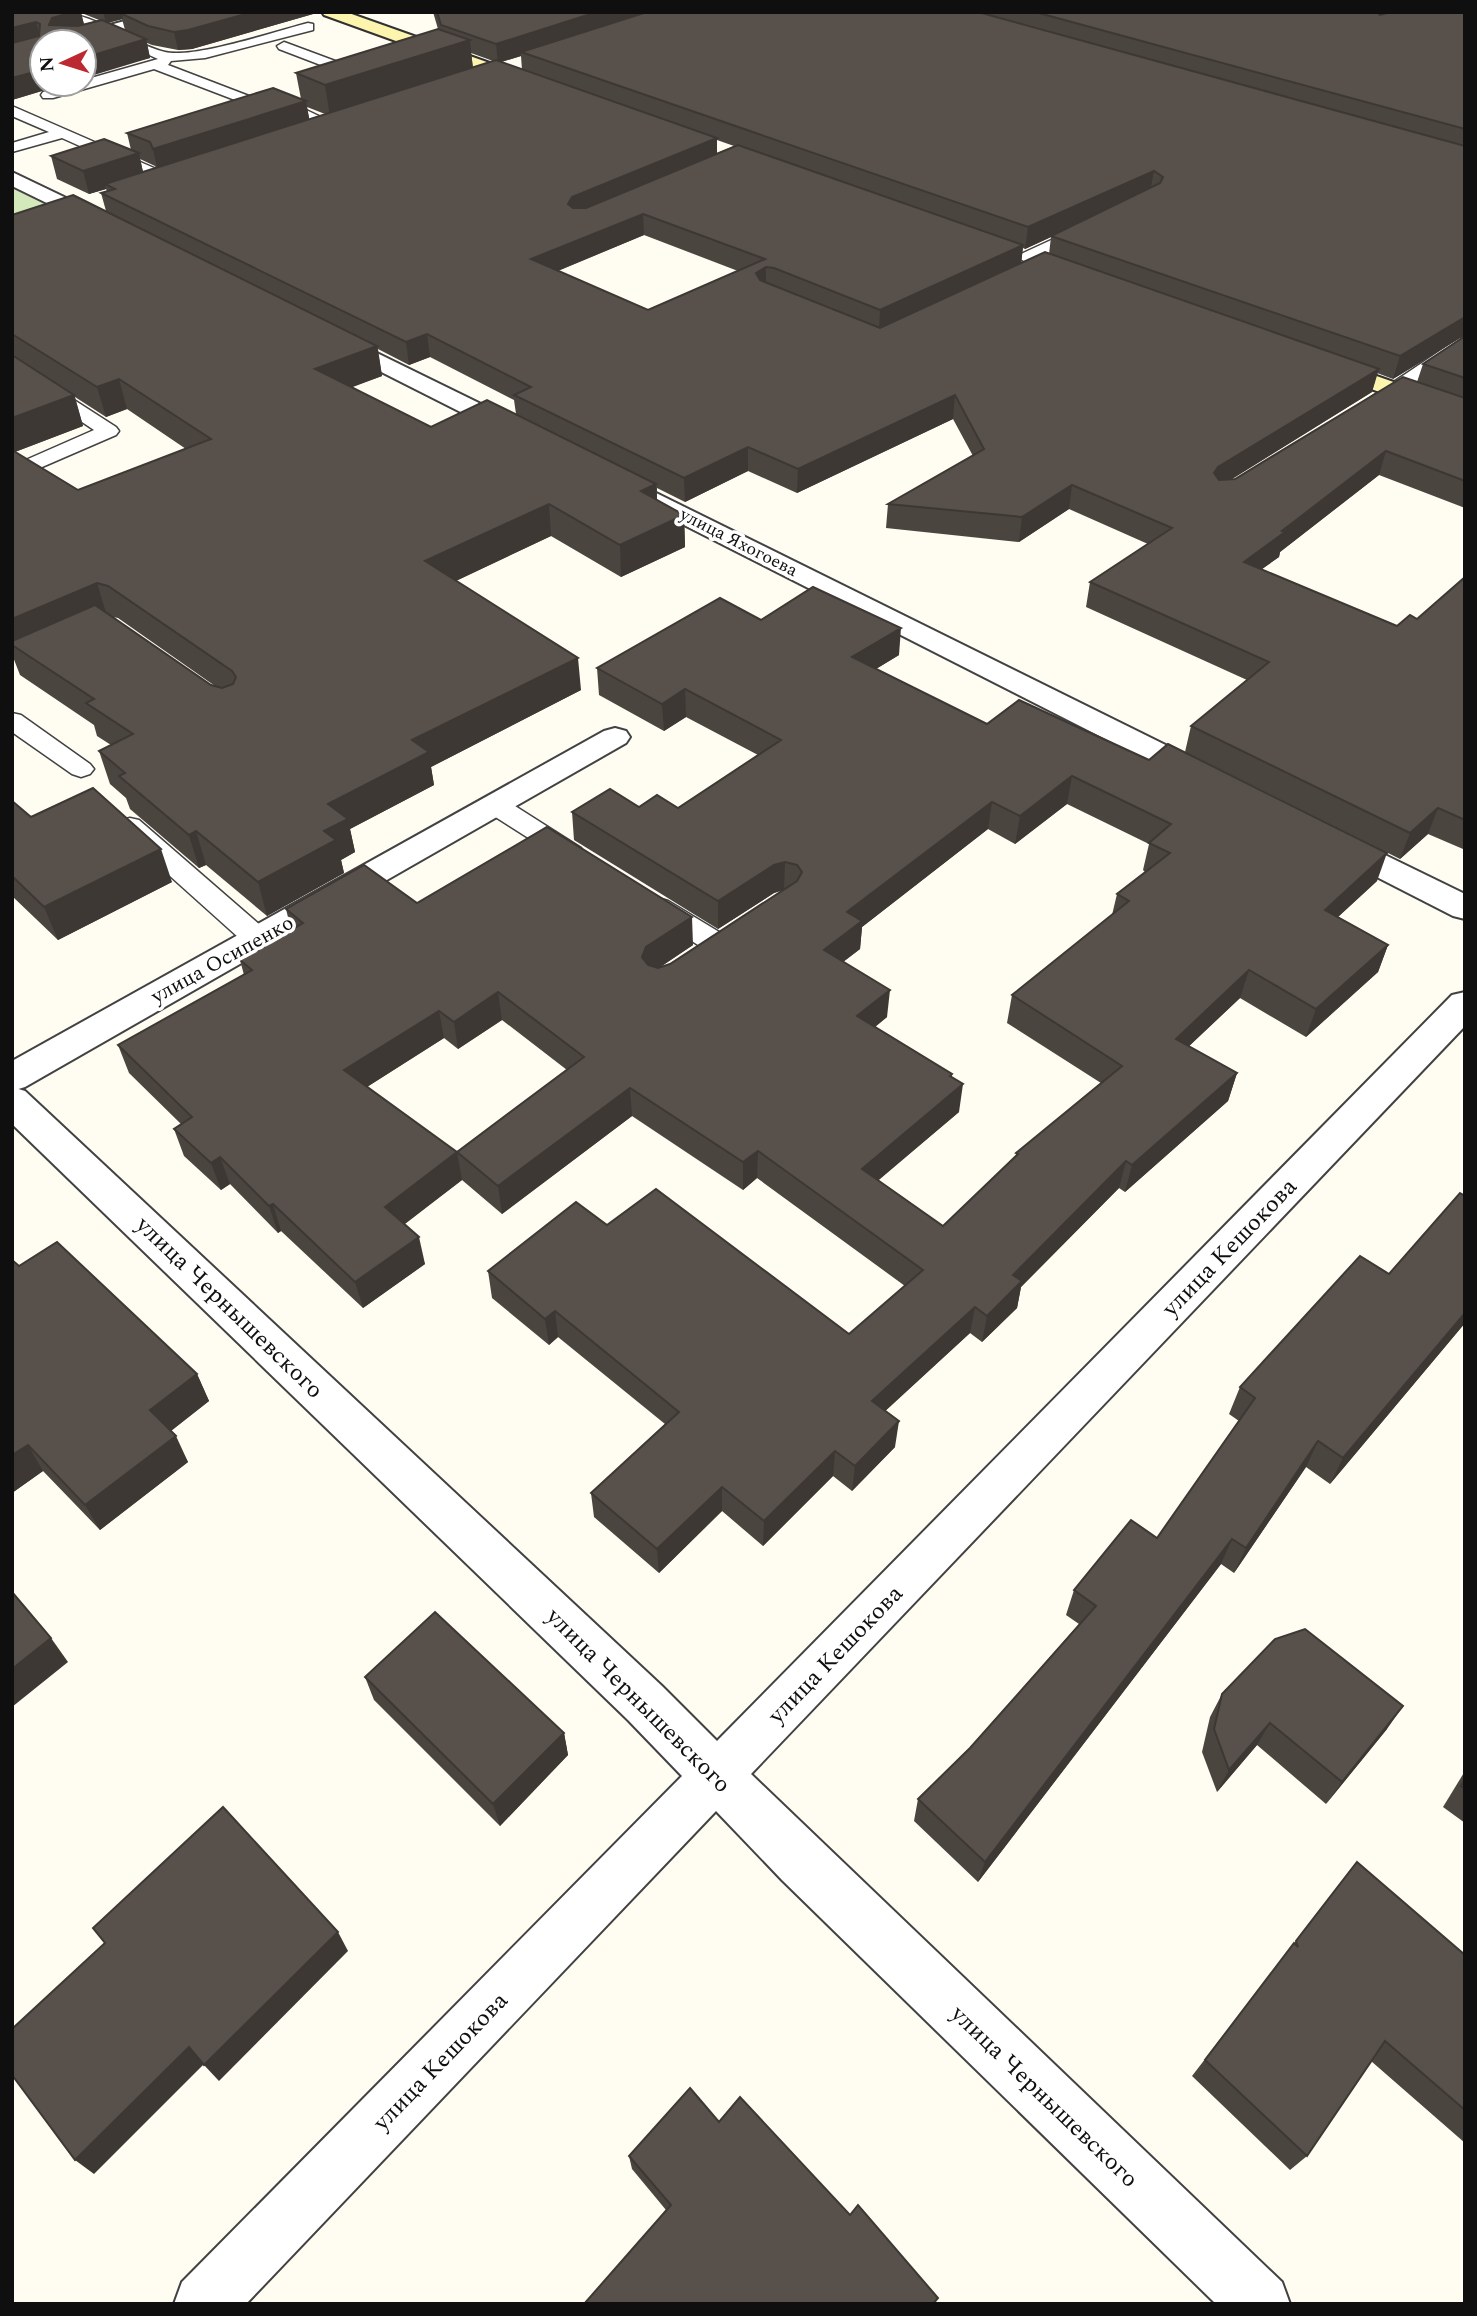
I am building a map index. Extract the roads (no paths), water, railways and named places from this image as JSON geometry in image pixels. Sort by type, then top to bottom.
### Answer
[{"type":"main road","points":[[330,12],[544,89]]},
{"type":"main road","points":[[1303,357],[1465,415]]},
{"type":"street","points":[[98,33],[177,12]]},
{"type":"street","points":[[473,80],[524,64]]},
{"type":"street","points":[[307,134],[340,124]]},
{"type":"street","points":[[12,178],[63,213],[125,234]]},
{"type":"street","points":[[140,188],[166,180]]},
{"type":"street","points":[[63,213],[101,201]]},
{"type":"street","points":[[313,329],[538,442]]},
{"type":"street","name":"улица Яхогоева","points":[[613,479],[1231,790]]},
{"type":"street","name":"улица Осипенко","points":[[12,1078],[615,737]]},
{"type":"street","points":[[1317,834],[1465,908]]},
{"type":"street","name":"улица Кешокова","points":[[204,2304],[1465,1004]]},
{"type":"street","name":"улица Чернышевского","points":[[12,1101],[578,1639],[1260,2304]]},
{"type":"lane","points":[[60,12],[105,31],[160,61],[261,105],[305,96]]},
{"type":"lane","points":[[98,80],[160,61],[205,54],[308,27]]},
{"type":"lane","points":[[284,46],[367,77],[342,84]]},
{"type":"lane","points":[[280,103],[340,124]]},
{"type":"lane","points":[[12,110],[148,171]]},
{"type":"lane","points":[[12,148],[62,133]]},
{"type":"lane","points":[[1031,264],[1100,223]]},
{"type":"lane","points":[[1360,411],[1465,342]]},
{"type":"lane","points":[[12,366],[109,431],[12,474]]},
{"type":"lane","points":[[12,720],[81,769]]},
{"type":"lane","points":[[495,805],[589,864]]},
{"type":"lane","points":[[112,810],[258,939]]},
{"type":"lane","points":[[636,894],[720,944]]}]
